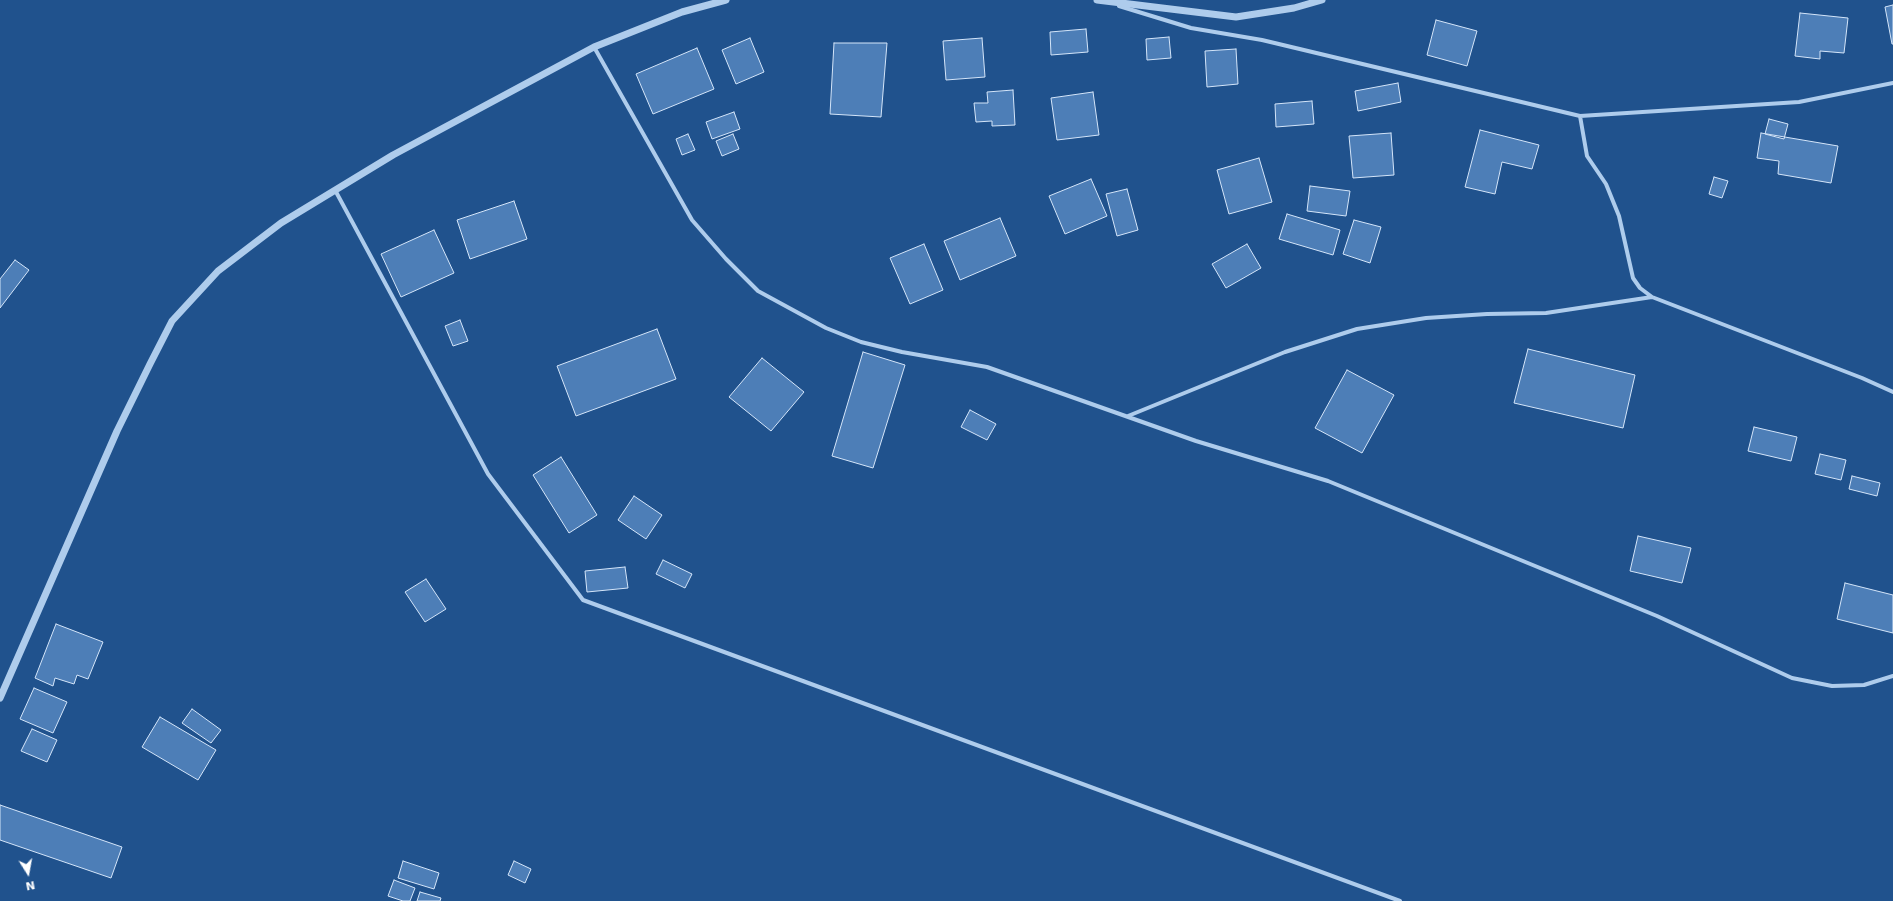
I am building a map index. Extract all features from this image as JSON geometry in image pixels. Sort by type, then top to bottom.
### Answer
[{"type":"street","points":[[0,698],[117,431],[172,321],[218,271],[281,223],[392,155],[594,47],[682,12],[726,0]]},
{"type":"street","points":[[1097,0],[1236,17],[1294,8],[1322,0]]},
{"type":"street","points":[[1108,2],[1191,28],[1262,40],[1580,116],[1799,102],[1893,83]]},
{"type":"street","points":[[594,47],[692,220],[726,259],[758,291],[826,328],[860,342],[902,352],[987,367],[1196,441],[1328,481],[1657,616],[1792,678],[1832,686],[1864,685],[1893,676]]},
{"type":"street","points":[[1580,116],[1587,156],[1606,184],[1619,216],[1633,278],[1640,288],[1652,298],[1855,375],[1893,392]]},
{"type":"street","points":[[335,190],[488,474],[583,600],[1400,901]]},
{"type":"street","points":[[1128,416],[1285,352],[1357,329],[1426,318],[1488,314],[1546,313],[1652,298]]},
{"type":"building","points":[[1893,5],[1893,44],[1892,44],[1885,7]]},
{"type":"building","points":[[1800,13],[1848,18],[1844,53],[1820,51],[1820,59],[1795,56]]},
{"type":"building","points":[[1436,20],[1477,31],[1467,66],[1427,55]]},
{"type":"building","points":[[1086,29],[1088,52],[1051,55],[1050,32]]},
{"type":"building","points":[[1169,37],[1171,58],[1147,60],[1146,39]]},
{"type":"building","points":[[750,38],[764,72],[736,84],[722,50]]},
{"type":"building","points":[[982,38],[985,77],[946,80],[943,41]]},
{"type":"building","points":[[834,43],[887,43],[881,117],[830,114]]},
{"type":"building","points":[[697,48],[714,89],[653,114],[636,74]]},
{"type":"building","points":[[1236,49],[1238,84],[1207,87],[1205,51]]},
{"type":"building","points":[[1398,83],[1401,102],[1358,111],[1355,91]]},
{"type":"building","points":[[1013,90],[1015,125],[992,126],[992,121],[976,122],[974,103],[988,103],[987,92]]},
{"type":"building","points":[[1093,92],[1099,135],[1057,140],[1051,98]]},
{"type":"building","points":[[1312,101],[1314,124],[1276,127],[1275,104]]},
{"type":"building","points":[[734,112],[740,129],[712,139],[706,122]]},
{"type":"building","points":[[1769,119],[1788,124],[1784,139],[1765,134]]},
{"type":"building","points":[[1480,130],[1539,145],[1532,169],[1502,162],[1495,194],[1465,187]]},
{"type":"building","points":[[1391,133],[1394,175],[1353,178],[1349,136]]},
{"type":"building","points":[[1761,133],[1838,146],[1831,183],[1778,174],[1779,161],[1757,158]]},
{"type":"building","points":[[688,134],[695,150],[682,155],[676,139]]},
{"type":"building","points":[[733,134],[739,149],[722,156],[716,141]]},
{"type":"building","points":[[1259,158],[1272,202],[1229,214],[1217,170]]},
{"type":"building","points":[[1714,177],[1728,181],[1722,198],[1709,194]]},
{"type":"building","points":[[1091,179],[1107,216],[1065,234],[1049,196]]},
{"type":"building","points":[[1310,186],[1350,191],[1346,216],[1307,211]]},
{"type":"building","points":[[1127,189],[1138,230],[1117,236],[1106,194]]},
{"type":"building","points":[[514,201],[527,239],[470,259],[457,220]]},
{"type":"building","points":[[1287,214],[1340,230],[1333,255],[1279,239]]},
{"type":"building","points":[[1000,218],[1016,256],[960,280],[944,241]]},
{"type":"building","points":[[1354,220],[1381,227],[1370,263],[1343,254]]},
{"type":"building","points":[[434,230],[454,273],[401,297],[381,254]]},
{"type":"building","points":[[924,244],[943,290],[910,304],[890,258]]},
{"type":"building","points":[[1247,244],[1261,268],[1226,288],[1212,264]]},
{"type":"building","points":[[15,260],[29,270],[0,308],[0,279]]},
{"type":"building","points":[[460,320],[468,341],[453,346],[445,326]]},
{"type":"building","points":[[657,329],[676,379],[576,416],[557,366]]},
{"type":"building","points":[[1528,349],[1635,375],[1623,428],[1514,403]]},
{"type":"building","points":[[863,352],[905,365],[873,468],[832,456]]},
{"type":"building","points":[[762,358],[804,392],[771,431],[729,397]]},
{"type":"building","points":[[1347,370],[1394,395],[1362,453],[1315,428]]},
{"type":"building","points":[[970,410],[996,424],[987,440],[961,427]]},
{"type":"building","points":[[1754,427],[1797,437],[1791,461],[1748,451]]},
{"type":"building","points":[[1820,454],[1846,460],[1841,480],[1815,474]]},
{"type":"building","points":[[561,457],[597,515],[569,533],[533,475]]},
{"type":"building","points":[[1852,476],[1880,483],[1877,496],[1849,489]]},
{"type":"building","points":[[634,496],[662,515],[646,539],[618,520]]},
{"type":"building","points":[[1638,536],[1691,548],[1682,583],[1630,571]]},
{"type":"building","points":[[663,560],[692,574],[685,588],[656,574]]},
{"type":"building","points":[[625,567],[628,588],[587,592],[585,571]]},
{"type":"building","points":[[426,579],[446,609],[425,622],[405,592]]},
{"type":"building","points":[[1845,583],[1893,595],[1893,633],[1837,619]]},
{"type":"building","points":[[56,624],[103,642],[88,679],[77,675],[74,684],[55,678],[53,686],[35,678]]},
{"type":"building","points":[[34,688],[67,702],[53,733],[20,719]]},
{"type":"building","points":[[192,709],[221,730],[211,743],[182,723]]},
{"type":"building","points":[[160,717],[216,750],[198,780],[142,747]]},
{"type":"building","points":[[32,729],[57,740],[47,762],[21,751]]},
{"type":"building","points":[[0,805],[122,847],[111,878],[0,840]]},
{"type":"building","points":[[403,861],[439,873],[434,889],[398,878]]},
{"type":"building","points":[[514,861],[531,869],[525,883],[508,875]]},
{"type":"building","points":[[394,880],[415,888],[410,901],[403,901],[388,896]]},
{"type":"building","points":[[420,892],[441,898],[440,901],[417,901]]}]
